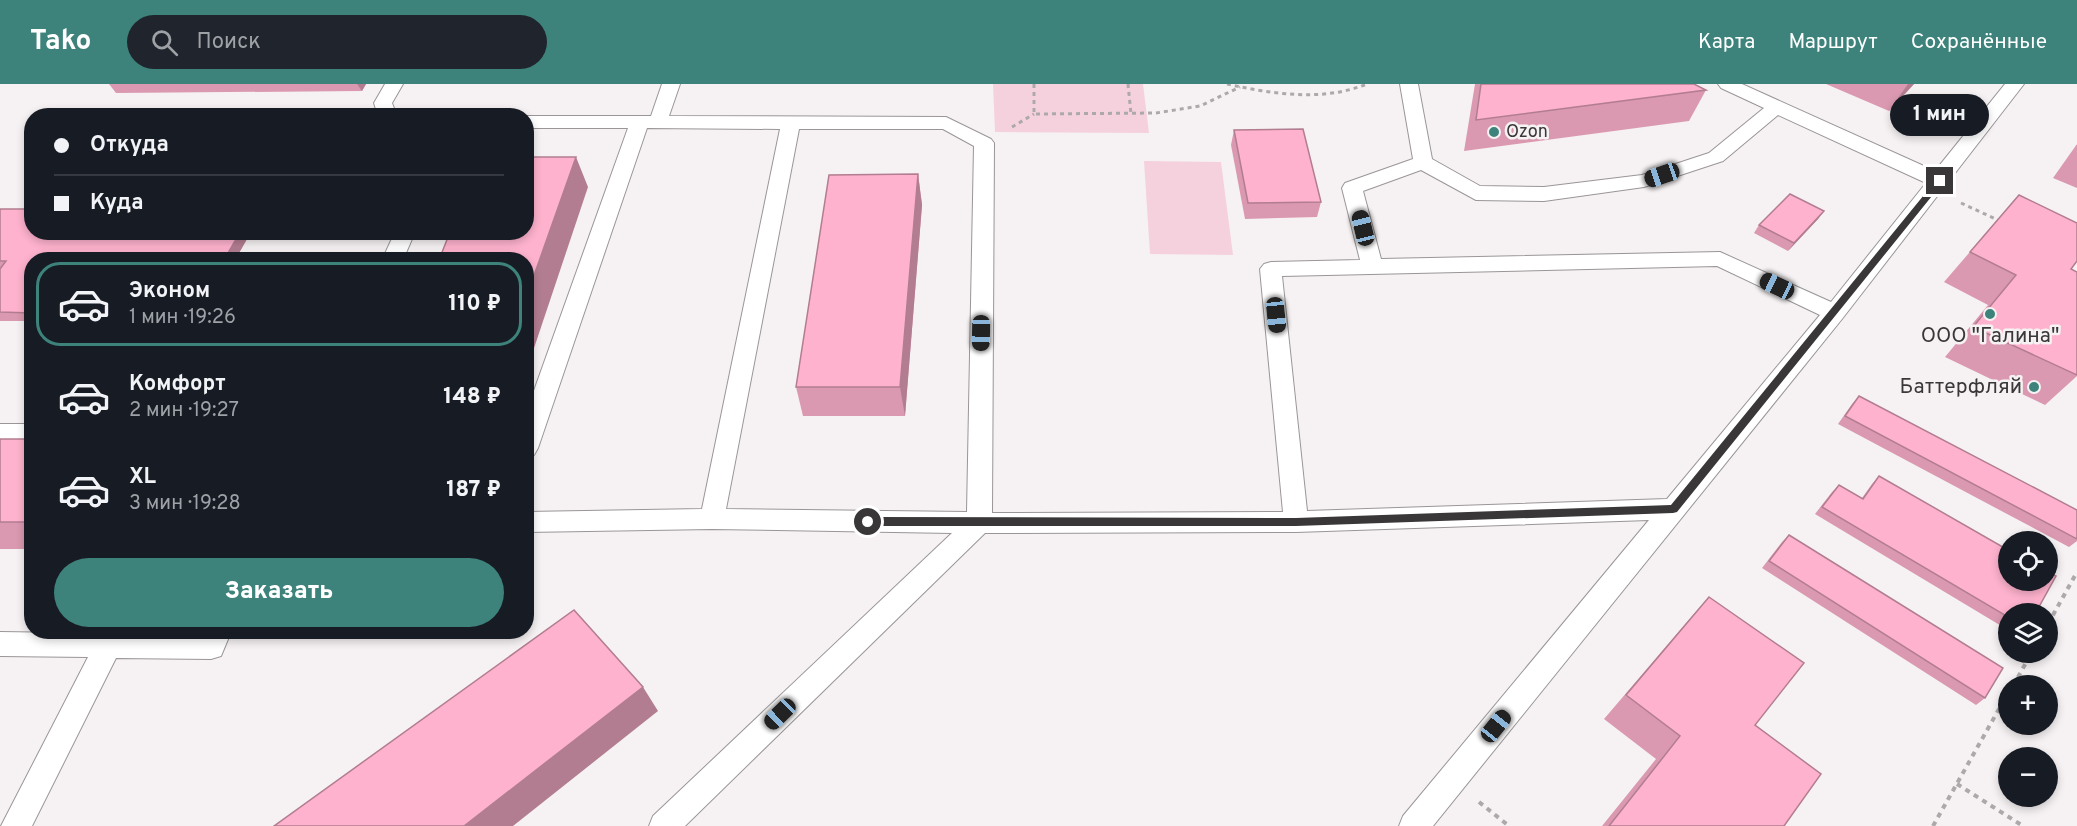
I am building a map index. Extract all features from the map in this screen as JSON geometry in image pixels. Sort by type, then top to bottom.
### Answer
[{"type":"lane","points":[[385,108],[383,103],[394,84]]},
{"type":"lane","points":[[534,427],[649,122],[670,84]]},
{"type":"lane","points":[[1408,84],[1423,162],[1476,193],[1544,194],[1644,182],[1716,157],[1776,106]]},
{"type":"lane","points":[[1414,826],[1834,313],[2015,84]]},
{"type":"lane","points":[[1734,85],[1936,186]]},
{"type":"lane","points":[[534,122],[946,123],[984,143],[979,523],[664,826]]},
{"type":"lane","points":[[712,519],[791,122]]},
{"type":"lane","points":[[1373,268],[1352,188],[1423,162]]},
{"type":"lane","points":[[1296,522],[1271,269],[1720,259],[1834,313]]},
{"type":"lane","points":[[0,433],[24,433]]},
{"type":"lane","points":[[534,522],[712,519],[979,523],[1296,522],[1673,509]]},
{"type":"lane","points":[[0,644],[210,647],[214,639]]},
{"type":"lane","points":[[16,826],[108,646]]},
{"type":"path","points":[[1034,84],[1034,114],[1131,114],[1200,106],[1240,87]]},
{"type":"path","points":[[1128,84],[1131,114]]},
{"type":"path","points":[[1227,84],[1290,94],[1331,93],[1367,84]]},
{"type":"path","points":[[1936,186],[2005,223]]},
{"type":"path","points":[[2058,606],[2077,572]]},
{"type":"path","points":[[1933,826],[1998,711]]},
{"type":"path","points":[[1957,784],[2023,826]]},
{"type":"shaded area","points":[[993,84],[1143,84],[1149,133],[995,132]]},
{"type":"shaded area","points":[[1144,161],[1221,162],[1233,255],[1150,254]]},
{"type":"building","points":[[1481,84],[1694,84],[1706,90],[1476,120]]},
{"type":"building","points":[[1303,129],[1321,202],[1248,203],[1234,130]]},
{"type":"building","points":[[534,157],[576,157],[534,275],[534,252],[442,252],[447,240],[534,240]]},
{"type":"building","points":[[918,174],[900,387],[796,387],[829,175]]},
{"type":"building","points":[[1790,194],[1824,211],[1794,243],[1759,225]]},
{"type":"building","points":[[2019,195],[2077,223],[2077,261],[2071,269],[2077,272],[2077,375],[1973,327],[2016,275],[1970,252]]},
{"type":"building","points":[[0,209],[24,209],[24,240],[235,240],[229,252],[24,252],[24,313],[0,312],[0,269],[6,261],[0,261]]},
{"type":"building","points":[[1859,396],[2077,510],[2077,539],[1845,416]]},
{"type":"building","points":[[0,439],[24,439],[24,522],[0,522]]},
{"type":"building","points":[[1879,476],[1998,544],[1998,591],[2048,591],[2041,603],[1998,603],[1998,611],[1822,507],[1839,485],[1863,499]]},
{"type":"building","points":[[1789,535],[2003,668],[1985,698],[1769,561]]},
{"type":"building","points":[[1709,597],[1804,663],[1755,725],[1821,774],[1784,826],[1609,826],[1680,736],[1626,695]]},
{"type":"building","points":[[574,610],[643,687],[464,826],[274,826],[534,639]]},
{"type":"place","name":"Ozon","points":[[1494,132]]},
{"type":"place","name":"ООО \"Галина\"","points":[[1990,314]]},
{"type":"place","name":"Баттерфляй","points":[[2034,387]]},
{"type":"route","points":[[868,522],[1296,522],[1673,509],[1940,181]]}]
